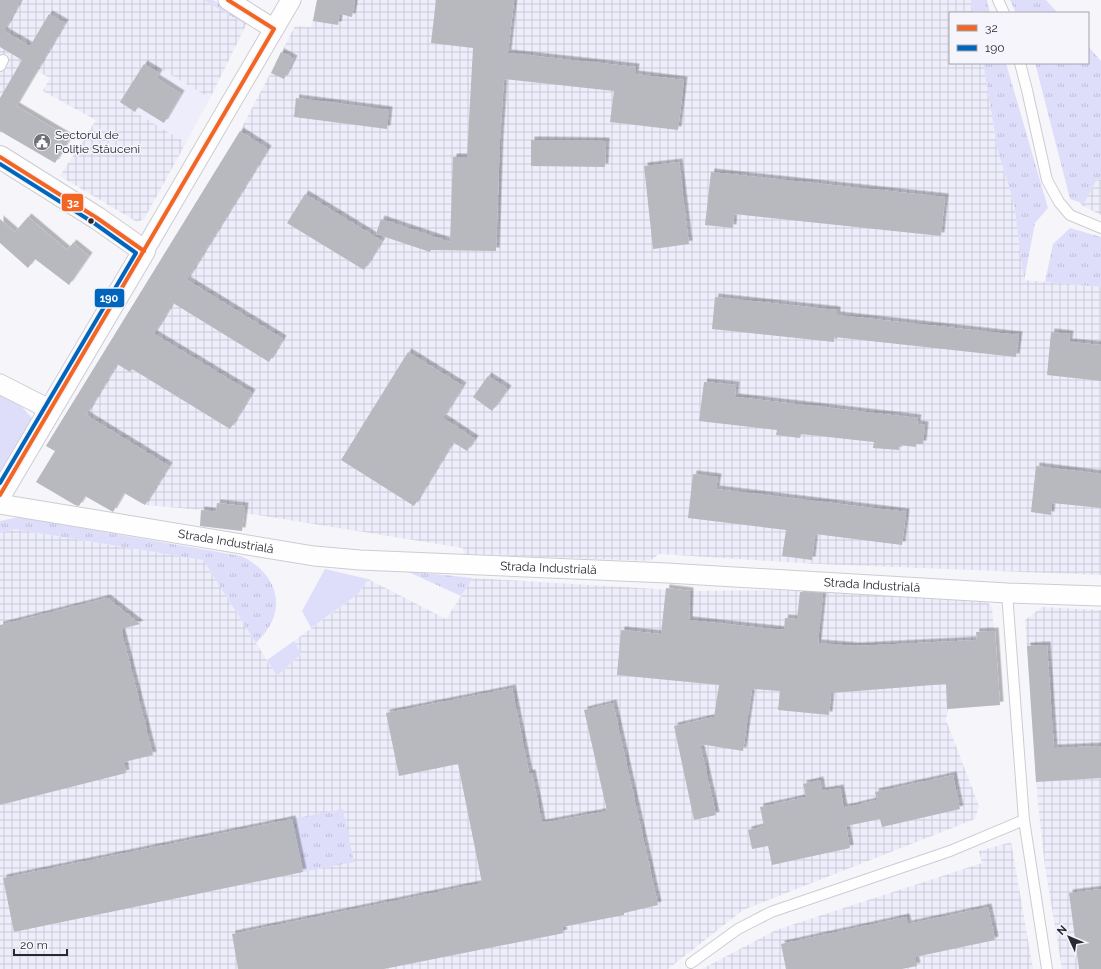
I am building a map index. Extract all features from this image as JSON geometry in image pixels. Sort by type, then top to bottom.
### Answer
[{"type":"street","points":[[228,0],[274,29]]},
{"type":"street","points":[[0,495],[291,0]]},
{"type":"street","points":[[0,156],[97,218],[144,251]]},
{"type":"street","points":[[0,384],[51,410]]},
{"type":"street","name":"Strada Industrială","points":[[0,504],[314,556],[360,560],[690,574],[1007,593],[1101,596]]},
{"type":"lane","points":[[998,0],[1004,12]]},
{"type":"lane","points":[[1020,64],[1047,180],[1059,202],[1070,215],[1101,228]]},
{"type":"lane","points":[[1007,593],[1024,820],[1047,969]]},
{"type":"lane","points":[[690,963],[725,937],[771,912],[950,851],[1024,820]]},
{"type":"shaded area","points":[[0,0],[206,0],[246,25],[210,98],[161,69],[135,112],[186,143],[144,219],[137,222],[60,176],[96,120],[43,91],[50,78],[37,71],[0,134]]},
{"type":"shaded area","points":[[317,0],[971,0],[974,12],[949,12],[949,64],[983,64],[998,152],[1014,203],[1024,280],[1101,287],[1101,575],[817,564],[659,554],[650,561],[464,554],[463,548],[244,513],[242,531],[200,526],[201,510],[145,505],[46,446],[240,131],[295,26],[311,27]]},
{"type":"shaded area","points":[[161,69],[210,98],[186,143],[135,112]]},
{"type":"shaded area","points":[[1097,179],[1101,180],[1101,215],[1083,206]]},
{"type":"shaded area","points":[[14,529],[203,560],[277,676],[301,654],[294,641],[358,594],[368,579],[446,619],[473,578],[690,591],[800,590],[984,599],[992,607],[1000,705],[948,709],[946,720],[979,806],[975,819],[743,910],[668,969],[0,969],[0,533]]},
{"type":"shaded area","points":[[1042,607],[1101,610],[1101,969],[1062,969],[1045,867],[1038,804],[1025,620]]},
{"type":"shaded area","points":[[1011,842],[1033,969],[702,969],[776,930],[982,863],[979,851]]},
{"type":"green space","points":[[204,0],[213,0],[246,19],[246,25]]},
{"type":"green space","points":[[971,0],[987,0],[990,12],[974,12]]},
{"type":"green space","points":[[1010,0],[1046,0],[1057,12],[1016,12]]},
{"type":"green space","points":[[1089,47],[1101,61],[1101,180],[1097,179],[1083,206],[1079,202],[1070,199],[1035,64],[1089,64]]},
{"type":"green space","points":[[983,64],[1006,64],[1048,208],[1035,223],[1024,281],[1014,203],[998,152]]},
{"type":"green space","points":[[1070,228],[1101,237],[1101,287],[1045,282],[1053,244]]},
{"type":"green space","points":[[0,393],[22,407],[32,418],[30,428],[0,477]]},
{"type":"green space","points":[[19,517],[241,556],[265,573],[272,584],[276,595],[276,607],[273,619],[266,631],[256,643],[203,560],[14,529],[0,533],[0,521]]},
{"type":"green space","points":[[325,569],[368,579],[358,594],[311,628],[302,611]]},
{"type":"green space","points":[[406,571],[473,578],[461,596]]},
{"type":"green space","points":[[294,641],[301,654],[277,676],[267,660]]},
{"type":"green space","points":[[343,809],[354,862],[303,872],[292,819]]},
{"type":"building","points":[[0,0],[21,0],[4,31],[30,46],[49,14],[65,23],[16,106],[70,138],[55,163],[0,131],[0,98],[22,60],[0,47]]},
{"type":"building","points":[[317,0],[355,0],[352,17],[340,14],[338,25],[313,21]]},
{"type":"building","points":[[436,0],[514,0],[508,53],[636,67],[635,74],[684,80],[678,130],[610,122],[614,91],[504,79],[496,251],[431,250],[430,252],[376,234],[381,219],[450,242],[453,157],[467,157],[473,48],[431,43]]},
{"type":"building","points":[[281,52],[294,59],[284,79],[271,73]]},
{"type":"building","points":[[144,64],[159,73],[156,78],[181,94],[164,123],[138,107],[135,112],[120,102]]},
{"type":"building","points":[[296,98],[389,110],[387,129],[294,117]]},
{"type":"building","points":[[240,131],[268,149],[187,280],[283,339],[269,362],[173,303],[154,334],[252,393],[230,429],[132,369],[130,372],[117,364],[86,415],[169,466],[145,505],[124,493],[113,512],[85,496],[79,506],[75,505],[36,482],[55,451],[46,446]]},
{"type":"building","points":[[531,140],[606,141],[605,167],[531,166]]},
{"type":"building","points":[[679,162],[689,244],[653,249],[644,166]]},
{"type":"building","points":[[711,172],[945,197],[941,236],[734,214],[733,228],[705,225]]},
{"type":"building","points":[[305,194],[382,241],[364,270],[287,223]]},
{"type":"building","points":[[28,217],[67,250],[73,243],[89,256],[69,285],[35,259],[28,268],[0,243],[0,219],[15,232]]},
{"type":"building","points":[[715,297],[837,310],[837,315],[1019,335],[1016,357],[834,337],[834,342],[712,329]]},
{"type":"building","points":[[1051,332],[1070,334],[1069,342],[1101,345],[1101,381],[1047,375]]},
{"type":"building","points":[[408,352],[463,386],[443,418],[475,439],[467,451],[453,442],[414,506],[341,460]]},
{"type":"building","points":[[488,376],[508,389],[492,411],[473,397]]},
{"type":"building","points":[[704,382],[736,385],[735,397],[918,418],[917,424],[925,425],[923,444],[916,444],[916,447],[899,445],[899,450],[873,448],[874,442],[801,434],[800,438],[776,435],[777,430],[699,421]]},
{"type":"building","points":[[1036,466],[1101,474],[1101,508],[1052,503],[1051,515],[1031,512]]},
{"type":"building","points":[[693,474],[718,477],[716,489],[906,512],[902,545],[815,534],[812,560],[782,556],[786,530],[688,518]]},
{"type":"building","points":[[217,503],[245,506],[242,531],[200,526],[201,510],[216,512]]},
{"type":"building","points":[[666,588],[690,591],[689,620],[784,630],[785,618],[797,619],[800,592],[823,593],[818,643],[856,646],[977,640],[976,632],[995,631],[1000,705],[947,709],[946,684],[831,693],[829,715],[778,710],[780,691],[752,689],[743,751],[700,744],[716,815],[694,820],[674,726],[714,717],[719,685],[617,675],[621,630],[661,634]]},
{"type":"building","points":[[107,598],[140,624],[121,629],[153,755],[124,762],[126,773],[0,805],[0,625]]},
{"type":"building","points":[[1047,645],[1054,748],[1101,746],[1101,778],[1036,782],[1027,646]]},
{"type":"building","points":[[512,688],[529,773],[532,773],[542,823],[607,811],[584,710],[613,703],[658,905],[624,913],[624,915],[562,927],[564,933],[384,969],[238,969],[232,934],[482,883],[458,764],[399,776],[386,713]]},
{"type":"building","points":[[953,775],[960,809],[882,827],[880,819],[846,826],[850,848],[772,865],[768,846],[752,849],[748,830],[764,826],[760,807],[806,797],[803,784],[820,780],[822,791],[840,788],[844,808],[877,800],[875,792]]},
{"type":"building","points":[[292,819],[303,872],[14,932],[3,878]]},
{"type":"building","points":[[1101,889],[1101,969],[1079,969],[1069,893]]},
{"type":"building","points":[[988,907],[995,940],[915,957],[917,966],[902,969],[786,969],[781,944],[906,917],[908,924]]},
{"type":"transit line","name":"32","points":[[0,495],[274,29],[228,0]]},
{"type":"transit line","name":"32","points":[[0,157],[97,218],[144,251]]},
{"type":"transit line","name":"190","points":[[0,164],[94,223],[136,253],[0,483]]},
{"type":"place","name":"Sectorul de Poliție Stăuceni","points":[[42,142]]}]
